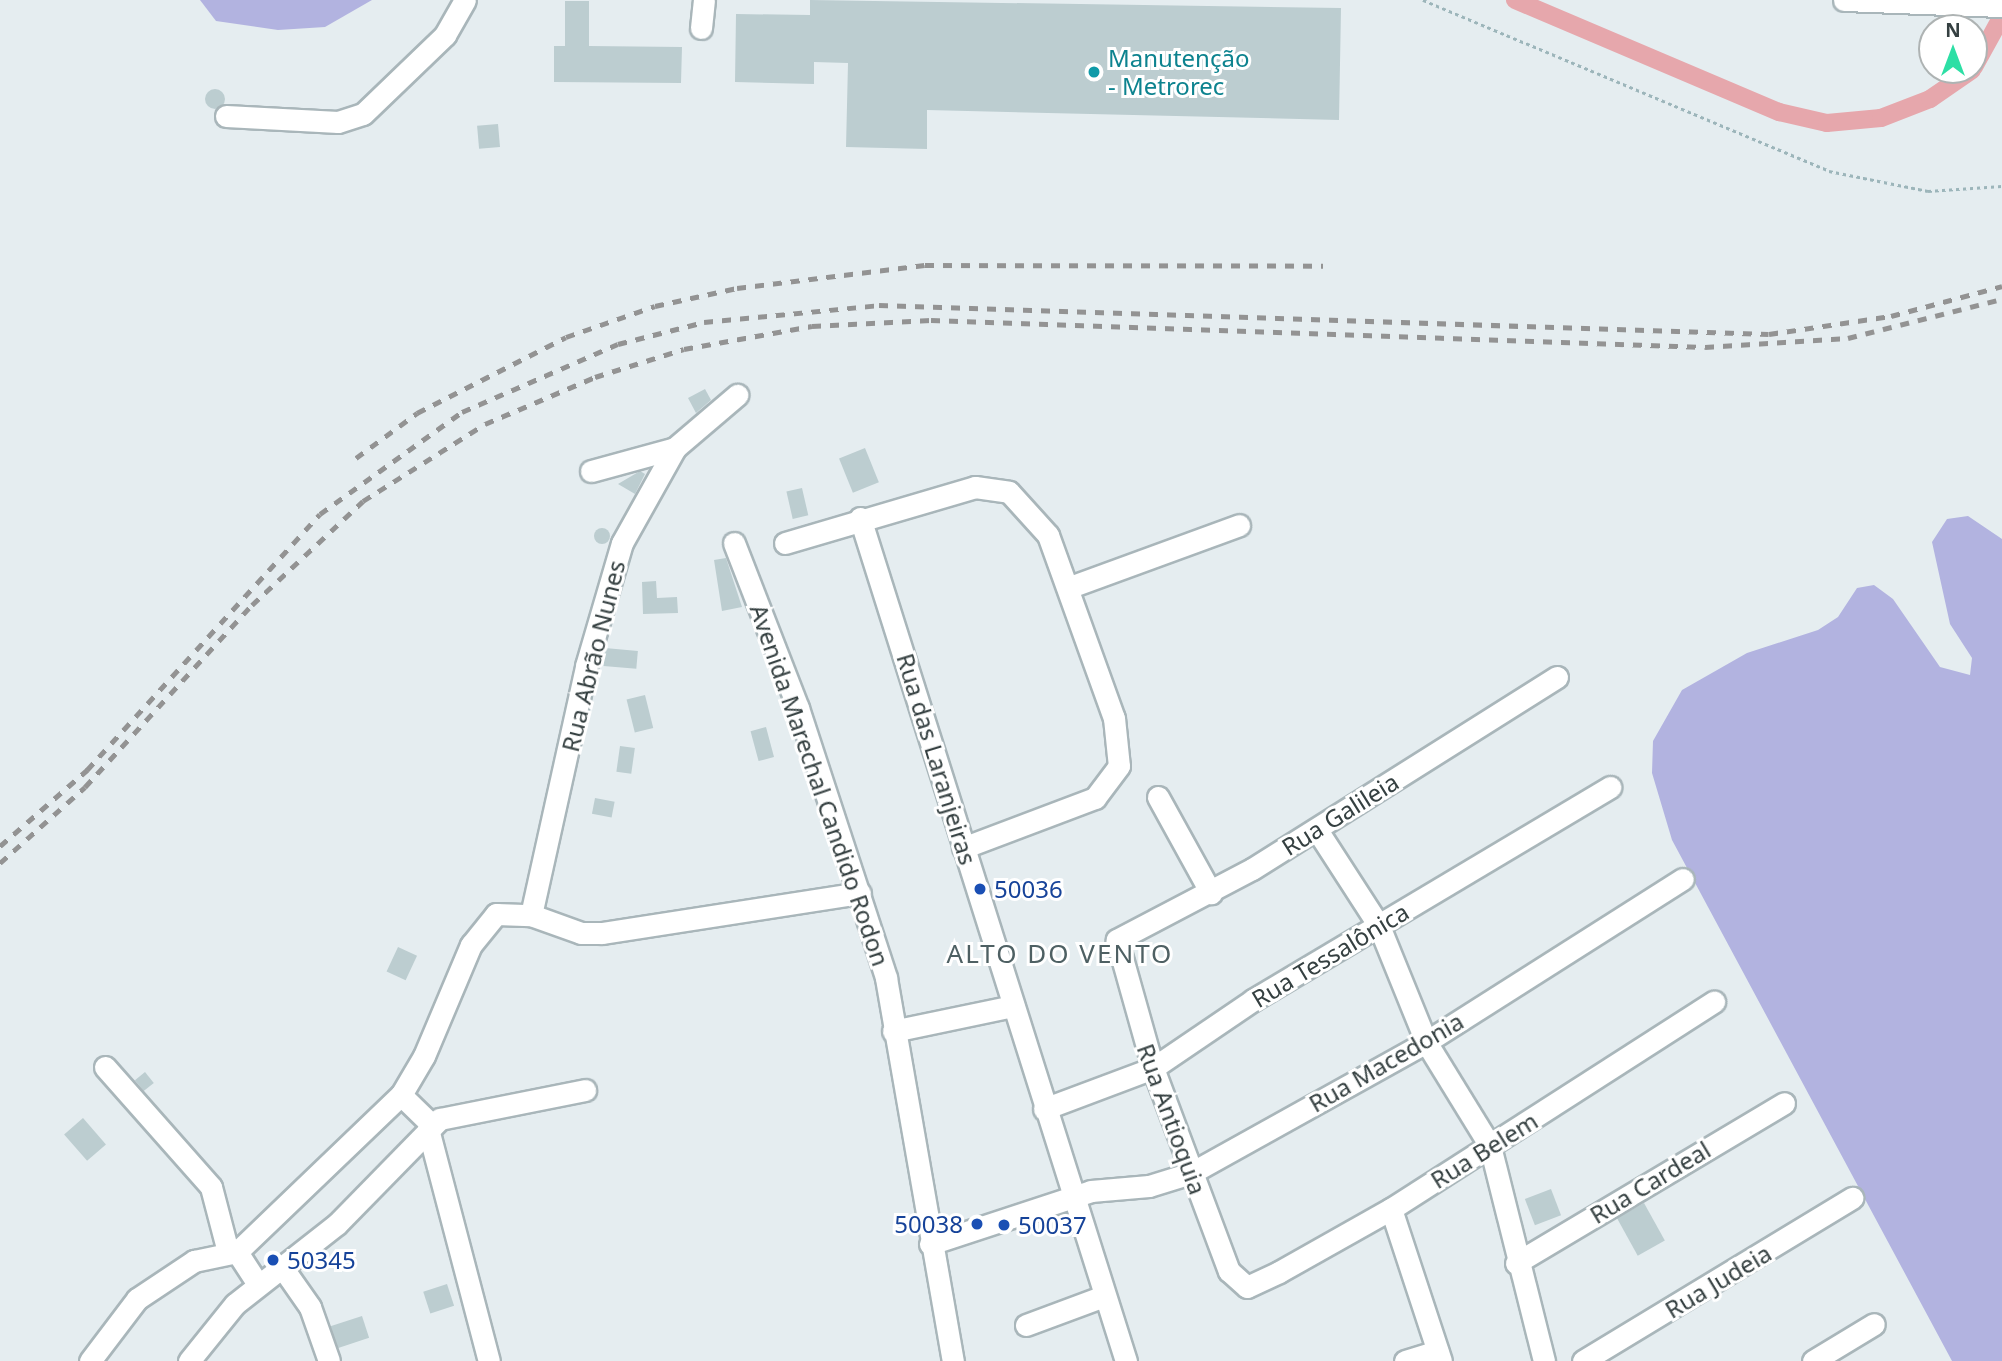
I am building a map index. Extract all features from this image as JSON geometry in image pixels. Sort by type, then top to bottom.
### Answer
[{"type":"street","points":[[226,116],[338,121],[363,114],[444,35],[465,0]]},
{"type":"street","points":[[701,28],[704,0]]},
{"type":"street","points":[[1844,0],[2002,6]]},
{"type":"street","name":"Rua Abrão Nunes","points":[[531,915],[611,572],[675,448],[737,395]]},
{"type":"street","points":[[590,471],[675,448]]},
{"type":"street","points":[[785,543],[860,518],[975,487],[996,487],[1021,501],[1048,535],[1070,587],[1114,718],[1119,766],[1095,798],[963,848]]},
{"type":"street","name":"Rua das Laranjeiras","points":[[860,518],[1071,1198],[1126,1361]]},
{"type":"street","points":[[1070,587],[1239,525]]},
{"type":"street","name":"Avenida Marechal Candido Rodon","points":[[734,543],[860,893],[886,978],[930,1244],[953,1361]]},
{"type":"street","name":"Rua Galileia","points":[[1117,940],[1211,893],[1317,830],[1557,677]]},
{"type":"street","name":"Rua Tessalônica","points":[[1044,1109],[1153,1068],[1379,926],[1611,787]]},
{"type":"street","points":[[1158,797],[1211,893]]},
{"type":"street","points":[[1317,830],[1379,926],[1426,1042],[1490,1146],[1516,1264],[1544,1361]]},
{"type":"street","name":"Rua Macedonia","points":[[930,1244],[1071,1198],[1191,1173],[1426,1042],[1683,879]]},
{"type":"street","points":[[90,1361],[137,1299],[160,1280],[233,1252],[401,1095],[485,923],[508,912],[531,915],[581,933],[602,933],[860,893]]},
{"type":"street","name":"Rua Antioquia","points":[[1117,940],[1153,1068],[1191,1173],[1229,1270],[1247,1287]]},
{"type":"street","name":"Rua Belem","points":[[1247,1287],[1391,1209],[1714,1002]]},
{"type":"street","points":[[893,1031],[1013,1006]]},
{"type":"street","points":[[105,1067],[211,1187],[233,1252],[258,1284]]},
{"type":"street","points":[[189,1361],[210,1331],[258,1284],[357,1205],[430,1127],[451,1113],[585,1090]]},
{"type":"street","points":[[401,1095],[430,1127],[489,1361]]},
{"type":"street","name":"Rua Cardeal","points":[[1516,1264],[1784,1103]]},
{"type":"street","name":"Rua Judeia","points":[[1583,1361],[1852,1198]]},
{"type":"street","points":[[1391,1209],[1439,1356],[1405,1361]]},
{"type":"street","points":[[282,1267],[310,1307],[329,1361]]},
{"type":"street","points":[[1026,1325],[1104,1296]]},
{"type":"street","points":[[1813,1361],[1874,1324]]},
{"type":"path","points":[[1423,0],[1829,171],[1928,191],[2002,186]]},
{"type":"shaded area","points":[[200,0],[372,0],[325,27],[278,30],[216,21]]},
{"type":"shaded area","points":[[1968,516],[2002,539],[2002,1361],[1952,1361],[1672,840],[1652,773],[1653,741],[1682,690],[1747,653],[1818,630],[1838,617],[1857,588],[1874,585],[1893,599],[1940,667],[1970,675],[1972,658],[1950,624],[1932,542],[1947,519]]},
{"type":"building","name":"Manutenção - Metrorec","points":[[810,0],[1341,8],[1339,120],[927,110],[927,149],[846,147],[848,63],[814,62],[814,84],[735,82],[736,14],[810,15]]},
{"type":"building","points":[[565,1],[589,1],[589,46],[682,47],[681,83],[554,82],[554,46],[565,46]]},
{"type":"building","points":[[215,89],[222,92],[225,99],[222,106],[215,109],[208,106],[205,99],[208,92]]},
{"type":"building","points":[[498,124],[500,147],[479,149],[477,126]]},
{"type":"building","points":[[705,389],[711,400],[696,413],[688,398]]},
{"type":"building","points":[[865,448],[879,482],[853,493],[839,458]]},
{"type":"building","points":[[640,471],[645,474],[635,494],[618,484]]},
{"type":"building","points":[[802,488],[808,515],[793,519],[786,492]]},
{"type":"building","points":[[599,528],[605,528],[610,536],[608,542],[599,544],[594,539],[594,533]]},
{"type":"building","points":[[726,558],[742,607],[722,611],[714,560]]},
{"type":"building","points":[[656,581],[657,598],[677,597],[678,613],[643,614],[642,582]]},
{"type":"building","points":[[605,648],[638,651],[636,669],[603,666]]},
{"type":"building","points":[[645,695],[653,728],[635,733],[627,700]]},
{"type":"building","points":[[766,727],[774,757],[759,761],[751,731]]},
{"type":"building","points":[[620,746],[635,748],[631,774],[616,772]]},
{"type":"building","points":[[595,798],[615,802],[612,818],[592,814]]},
{"type":"building","points":[[398,947],[417,956],[406,980],[387,971]]},
{"type":"building","points":[[145,1072],[154,1083],[144,1091],[135,1080]]},
{"type":"building","points":[[83,1118],[106,1144],[87,1161],[64,1134]]},
{"type":"building","points":[[1551,1189],[1561,1215],[1535,1225],[1525,1199]]},
{"type":"building","points":[[1644,1203],[1665,1241],[1638,1256],[1617,1218]]},
{"type":"building","points":[[447,1284],[454,1306],[430,1314],[423,1292]]},
{"type":"building","points":[[362,1316],[369,1338],[337,1348],[330,1327]]},
{"type":"waterway","points":[[1515,0],[1779,112],[1827,123],[1881,118],[1930,99],[1952,84]]},
{"type":"waterway","points":[[1988,42],[2002,16]]},
{"type":"railway","points":[[356,458],[417,413],[566,337],[655,306],[737,288],[925,265],[1323,266]]},
{"type":"railway","points":[[0,846],[87,770],[320,514],[462,412],[618,344],[704,322],[879,305],[1769,334],[1891,316],[2002,286]]},
{"type":"railway","points":[[0,863],[85,787],[252,605],[363,501],[485,424],[595,377],[684,349],[812,326],[931,320],[1705,347],[1848,338],[2002,299]]},
{"type":"place","name":"Manutenção - Metrorec","points":[[1094,72]]},
{"type":"place","name":"50036","points":[[980,889]]},
{"type":"place","name":"50038","points":[[977,1224]]},
{"type":"place","name":"50037","points":[[1004,1225]]},
{"type":"place","name":"50345","points":[[273,1260]]},
{"type":"district","name":"ALTO DO VENTO","points":[[1060,954]]}]
